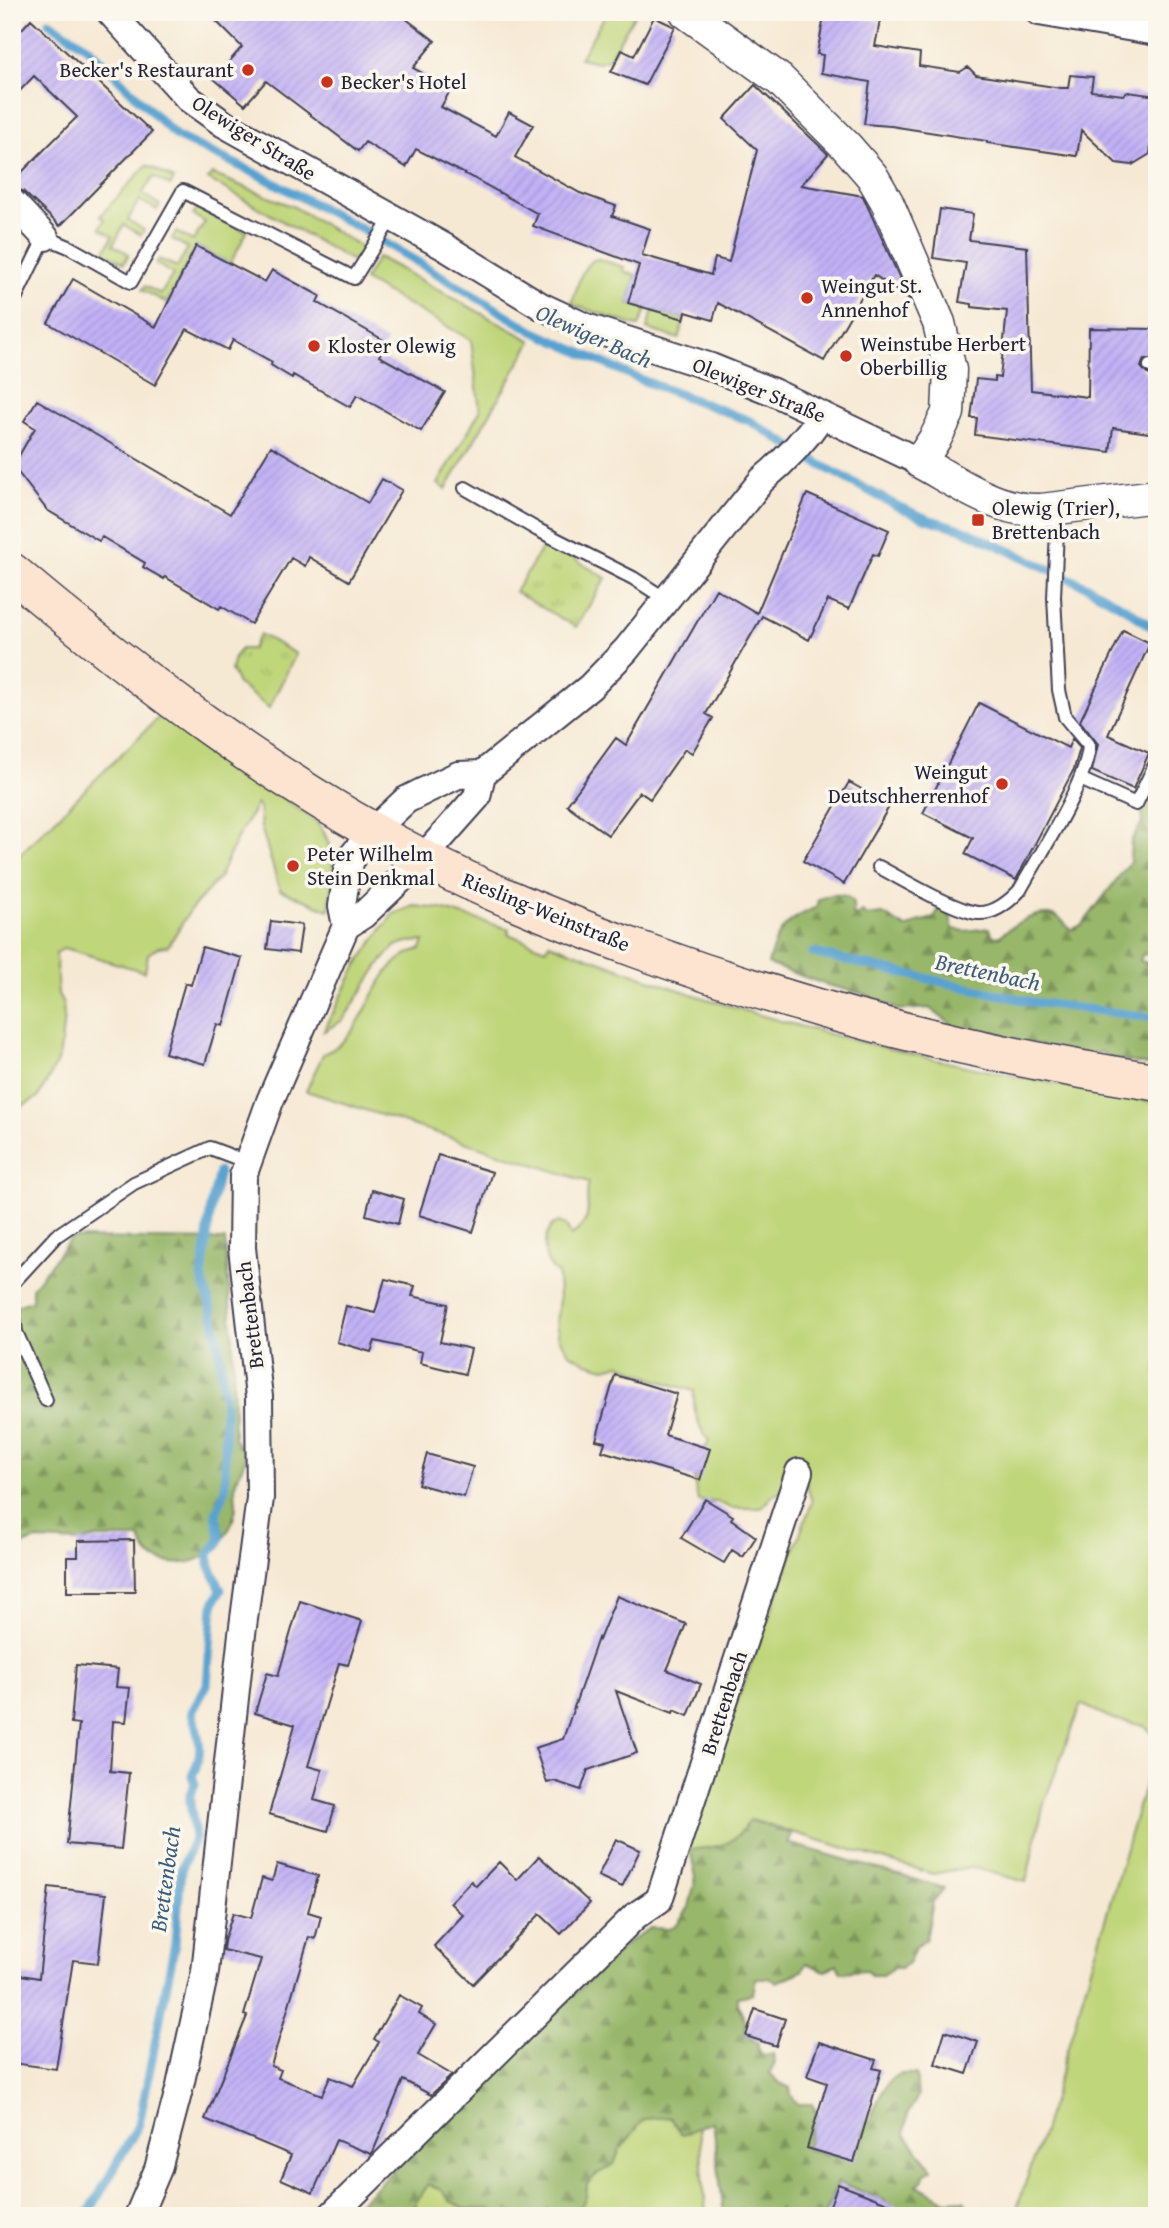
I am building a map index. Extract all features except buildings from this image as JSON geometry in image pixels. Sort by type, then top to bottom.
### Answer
[{"type":"main road","name":"Riesling-Weinstraße","points":[[12,572],[178,706],[260,761],[373,831],[423,858],[549,916],[751,989],[935,1038],[1061,1067],[1157,1082]]},
{"type":"street","name":"Olewiger Straße","points":[[110,12],[189,99],[224,124],[387,223],[563,318],[607,335],[710,367],[779,394],[1011,507],[1032,511],[1157,496]]},
{"type":"street","points":[[686,12],[780,80],[846,146],[872,176],[887,202],[939,323],[950,370],[948,412],[920,462]]},
{"type":"street","points":[[1039,12],[1157,32]]},
{"type":"street","points":[[12,202],[45,237]]},
{"type":"street","name":"Brettenbach","points":[[346,926],[342,906],[347,871],[353,855],[373,831],[406,800],[458,775],[482,774],[590,687],[626,650],[762,480],[785,461],[822,415]]},
{"type":"street","name":"Brettenbach","points":[[138,2216],[158,2169],[180,2086],[205,1972],[242,1634],[260,1498],[259,1397],[242,1248],[243,1176],[270,1101],[346,926],[363,915],[423,858],[477,797],[482,774]]},
{"type":"street","name":"Brettenbach","points":[[331,2216],[635,1916],[659,1900],[799,1472]]},
{"type":"lane","points":[[12,305],[45,237],[69,247],[131,282],[183,191],[354,278],[387,223]]},
{"type":"lane","points":[[465,488],[538,530],[633,578],[667,600]]},
{"type":"lane","points":[[879,867],[958,907],[980,913],[995,909],[1011,900],[1020,890],[1080,779],[1088,759],[1088,746],[1065,717],[1059,690],[1054,597],[1058,508]]},
{"type":"lane","points":[[1080,779],[1136,804],[1157,761]]},
{"type":"lane","points":[[12,1284],[56,1236],[134,1183],[210,1148],[247,1162]]},
{"type":"lane","points":[[12,1298],[16,1332],[46,1400]]},
{"type":"green space","points":[[607,12],[636,12],[609,59],[598,62],[580,58]]},
{"type":"green space","points":[[147,165],[174,179],[170,186],[154,177],[142,194],[160,205],[157,210],[139,200],[128,220],[144,230],[141,235],[124,225],[113,245],[129,254],[124,263],[104,252],[113,236],[100,228],[105,219],[100,216]]},
{"type":"green space","points":[[212,174],[294,207],[363,248],[354,262],[208,179]]},
{"type":"green space","points":[[197,208],[247,232],[230,264],[196,246],[167,303],[142,290],[145,286],[161,294],[173,274],[156,264],[159,259],[177,267],[188,248],[172,239],[176,232],[193,241],[205,222],[193,215]]},
{"type":"green space","points":[[378,257],[532,341],[446,489],[438,484],[480,411],[471,340],[364,280]]},
{"type":"green space","points":[[598,259],[624,267],[623,271],[636,275],[628,303],[647,308],[639,326],[574,305],[572,302],[584,270],[592,261]]},
{"type":"green space","points":[[653,310],[684,319],[679,339],[647,329]]},
{"type":"green space","points":[[546,542],[606,578],[576,627],[515,592]]},
{"type":"green space","points":[[260,634],[296,654],[269,708],[238,684],[231,670],[234,657],[241,649],[252,649]]},
{"type":"green space","points":[[161,715],[316,821],[331,852],[329,910],[280,890],[257,804],[237,838],[219,878],[191,909],[168,946],[159,947],[148,954],[145,972],[65,948],[56,953],[58,994],[63,1003],[64,1016],[60,1053],[38,1097],[12,1112],[12,862]]},
{"type":"green space","points":[[1157,798],[1157,952],[1142,955],[1140,961],[1157,966],[1157,1067],[1111,1058],[1101,1052],[1092,1055],[959,1030],[929,1008],[900,1010],[868,995],[827,985],[768,964],[779,934],[790,922],[817,907],[818,900],[837,895],[848,897],[856,916],[862,912],[867,916],[883,914],[906,928],[934,918],[940,907],[948,913],[953,929],[965,931],[989,928],[993,936],[999,937],[1027,918],[1044,914],[1059,918],[1071,930],[1082,925],[1130,862],[1131,841],[1142,823],[1142,811],[1148,800]]},
{"type":"green space","points":[[414,906],[441,909],[509,929],[508,934],[546,949],[549,943],[690,993],[820,1032],[988,1071],[1157,1103],[1157,1738],[1145,1726],[1113,1719],[1081,1704],[1044,1803],[1026,1882],[971,1867],[933,1874],[751,1820],[738,1836],[725,1844],[690,1850],[688,1841],[712,1768],[812,1502],[806,1482],[773,1495],[761,1508],[731,1508],[717,1502],[699,1501],[695,1478],[698,1463],[709,1441],[697,1417],[694,1391],[654,1379],[620,1364],[605,1368],[587,1363],[569,1353],[559,1338],[556,1323],[558,1274],[546,1258],[545,1245],[552,1225],[559,1222],[566,1225],[571,1236],[585,1222],[589,1182],[306,1091],[323,1054],[339,1045],[352,1032],[391,968],[404,956],[421,949],[424,941],[395,946],[379,965],[343,1020],[324,1031],[357,965],[384,926],[393,914]]},
{"type":"green space","points":[[71,1238],[225,1240],[233,1340],[234,1438],[246,1455],[235,1484],[236,1508],[233,1519],[222,1540],[205,1556],[184,1563],[160,1561],[148,1553],[140,1538],[96,1538],[80,1542],[36,1540],[25,1544],[12,1555],[12,1307],[32,1301],[32,1288]]},
{"type":"green space","points":[[1157,1742],[1157,2216],[1014,2216],[1043,2132]]},
{"type":"green space","points":[[750,1820],[792,1834],[788,1843],[944,1888],[933,1902],[926,1939],[916,1947],[908,1963],[900,1968],[893,1968],[882,1975],[871,1975],[865,1970],[841,1972],[837,1964],[825,1971],[806,1963],[802,1971],[777,1982],[769,1978],[756,1978],[753,1994],[738,1997],[738,2002],[745,2023],[745,2035],[758,2043],[758,2050],[762,2055],[773,2054],[775,2063],[770,2073],[778,2082],[790,2088],[791,2095],[798,2104],[812,2104],[815,2110],[816,2127],[812,2129],[806,2149],[836,2156],[855,2148],[863,2142],[863,2125],[869,2122],[889,2082],[900,2074],[916,2074],[918,2096],[908,2113],[905,2134],[932,2169],[924,2174],[923,2180],[917,2185],[946,2201],[964,2200],[974,2216],[938,2216],[926,2208],[893,2209],[886,2201],[838,2182],[824,2216],[724,2216],[713,2122],[680,2134],[671,2117],[644,2119],[619,2151],[614,2164],[587,2184],[586,2197],[579,2210],[569,2216],[494,2216],[491,2209],[467,2209],[450,2201],[442,2190],[428,2185],[416,2202],[415,2213],[411,2216],[346,2216],[629,1941],[651,1928],[669,1929],[677,1924],[689,1907],[696,1877],[690,1850],[710,1848],[731,1841]]},
{"type":"green space","points":[[672,2117],[688,2133],[699,2125],[706,2216],[569,2216],[582,2203],[587,2184],[614,2164],[619,2151],[644,2119]]},
{"type":"green space","points":[[428,2185],[442,2190],[450,2201],[467,2209],[491,2209],[494,2216],[411,2216],[415,2213],[416,2202]]},
{"type":"waterway","name":"Olewiger Bach","points":[[49,22],[88,48],[176,136],[263,177],[367,232],[533,331],[639,379],[750,421],[821,465],[897,506],[927,519],[962,529],[1088,587],[1127,609],[1157,631]]},
{"type":"waterway","name":"Brettenbach","points":[[813,953],[1032,1002],[1157,1018]]},
{"type":"waterway","name":"Brettenbach","points":[[87,2216],[139,2124],[175,1943],[181,1870],[195,1837],[190,1794],[195,1784],[192,1776],[200,1751],[192,1712],[207,1685],[213,1605],[221,1590],[209,1564],[209,1553],[220,1538],[216,1513],[225,1491],[225,1406],[221,1364],[214,1319],[202,1277],[211,1206],[219,1172]]},
{"type":"place","name":"Becker's Restaurant","points":[[248,70]]},
{"type":"place","name":"Becker's Hotel","points":[[327,82]]},
{"type":"place","name":"Weingut St. Annenhof","points":[[807,298]]},
{"type":"place","name":"Kloster Olewig","points":[[314,346]]},
{"type":"place","name":"Weinstube Herbert Oberbillig","points":[[846,356]]},
{"type":"place","name":"Olewig (Trier), Brettenbach","points":[[978,520]]},
{"type":"place","name":"Weingut Deutschherrenhof","points":[[1002,784]]},
{"type":"place","name":"Peter Wilhelm Stein Denkmal","points":[[293,866]]}]
